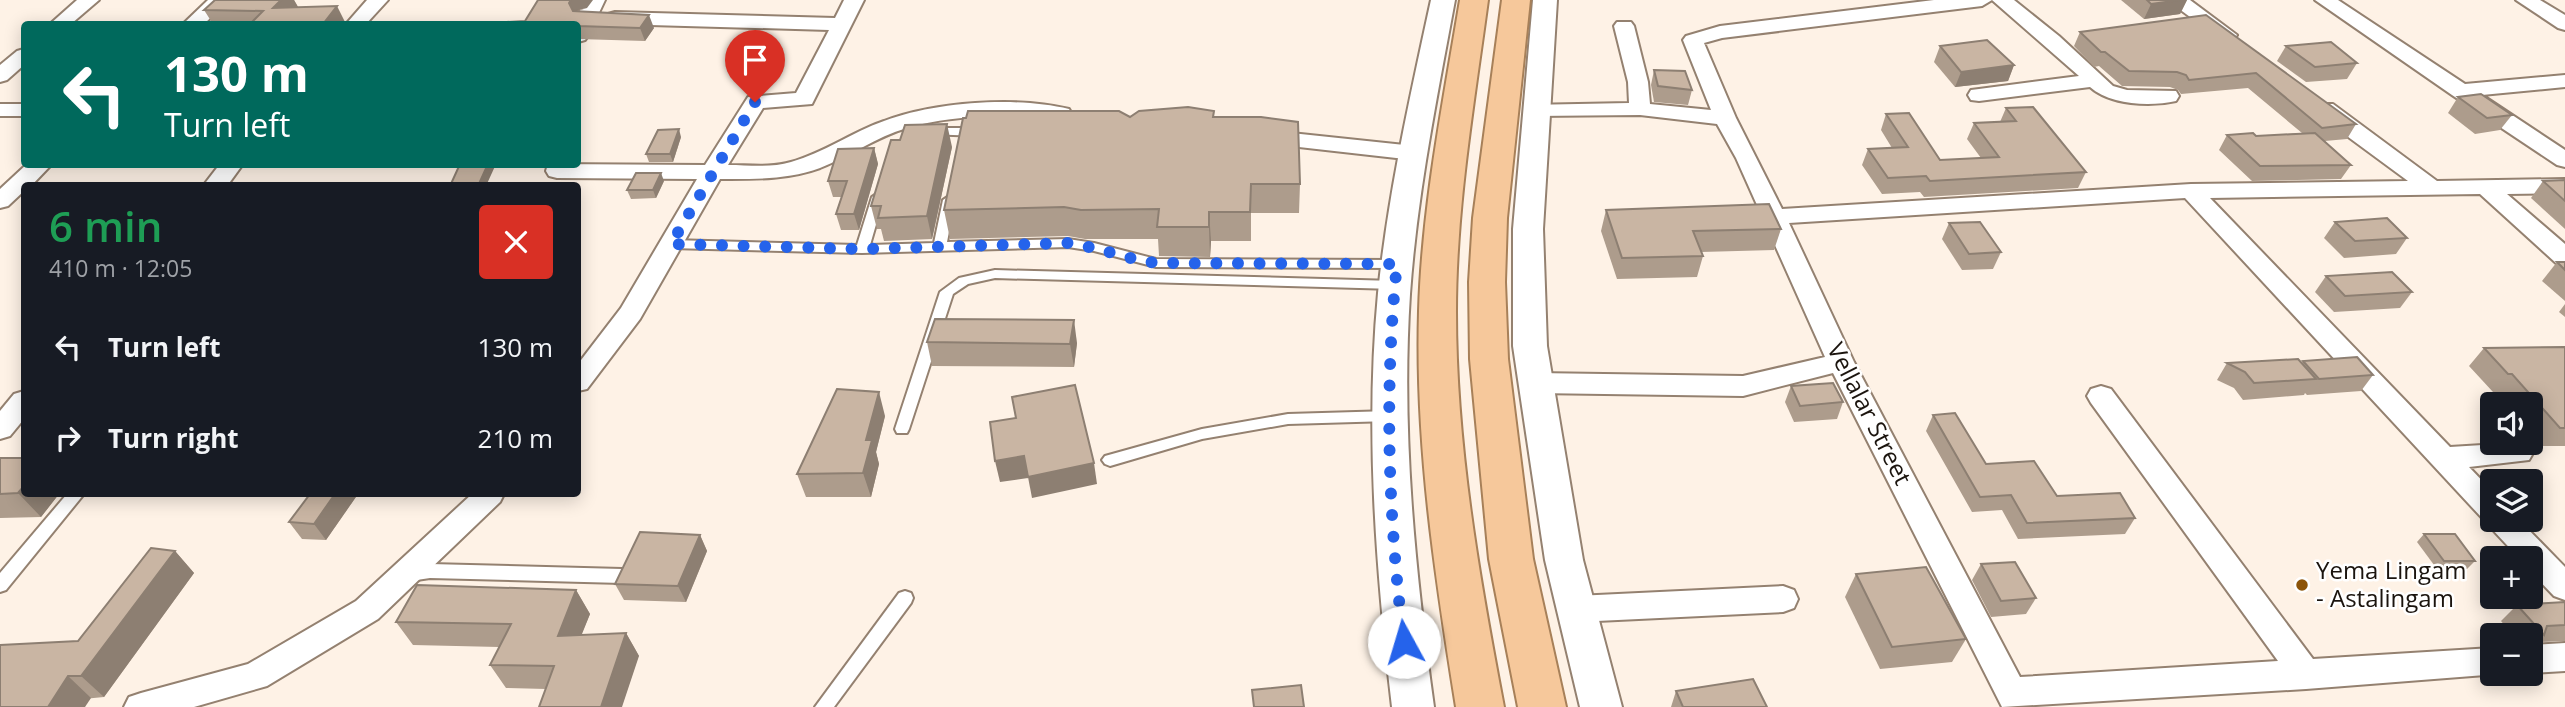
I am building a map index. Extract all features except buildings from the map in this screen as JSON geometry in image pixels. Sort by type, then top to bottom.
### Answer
[{"type":"highway","points":[[1474,0],[1446,189],[1440,254],[1438,356],[1440,435],[1447,506],[1480,707]]},
{"type":"highway","points":[[1516,0],[1490,218],[1487,282],[1489,359],[1511,559],[1542,707]]},
{"type":"street","points":[[64,21],[89,0]]},
{"type":"street","points":[[196,21],[219,0]]},
{"type":"street","points":[[359,21],[378,0]]},
{"type":"street","points":[[581,378],[631,313],[755,102],[804,99],[854,0]]},
{"type":"street","points":[[1413,707],[1401,620],[1392,500],[1391,416],[1396,275],[1414,153],[1443,0]]},
{"type":"street","points":[[1545,0],[1535,110],[1527,278],[1530,346],[1551,492],[1601,707]]},
{"type":"street","name":"Vellalar Street","points":[[1982,0],[1720,32],[1693,40],[1725,118],[1775,218],[1841,362],[2015,700]]},
{"type":"street","points":[[2003,0],[2052,40],[2106,90],[2118,94],[2168,96]]},
{"type":"street","points":[[2177,0],[2249,52]]},
{"type":"street","points":[[2325,0],[2565,160]]},
{"type":"street","points":[[2526,0],[2565,24]]},
{"type":"street","points":[[581,29],[590,8],[840,24]]},
{"type":"street","points":[[2180,23],[2205,19]]},
{"type":"street","points":[[1624,26],[1638,82],[1640,109]]},
{"type":"street","points":[[2052,40],[2077,37]]},
{"type":"street","points":[[0,76],[21,58]]},
{"type":"street","points":[[1979,95],[2095,80]]},
{"type":"street","points":[[2459,91],[2565,81]]},
{"type":"street","points":[[2314,100],[2433,189]]},
{"type":"street","points":[[1535,110],[1640,109],[1725,118]]},
{"type":"street","points":[[0,110],[21,110]]},
{"type":"street","points":[[557,168],[556,171],[783,171],[836,152],[894,124],[929,116],[995,110],[1083,115]]},
{"type":"street","points":[[1237,133],[1414,153]]},
{"type":"street","points":[[21,182],[37,168]]},
{"type":"street","points":[[217,182],[229,168]]},
{"type":"street","points":[[0,201],[21,182]]},
{"type":"street","points":[[1775,218],[2191,191],[2565,186]]},
{"type":"street","points":[[2487,188],[2565,257]]},
{"type":"street","points":[[2191,191],[2480,497]]},
{"type":"street","points":[[1535,383],[1743,386],[1841,362]]},
{"type":"street","points":[[2101,396],[2306,675]]},
{"type":"street","points":[[0,429],[21,404]]},
{"type":"street","points":[[2443,458],[2489,455]]},
{"type":"street","points":[[141,707],[256,676],[367,610],[487,497]]},
{"type":"street","points":[[2512,532],[2565,587]]},
{"type":"street","points":[[1576,608],[1783,599]]},
{"type":"street","points":[[2543,658],[2565,656]]},
{"type":"street","points":[[2015,700],[2480,663]]},
{"type":"lane","points":[[921,132],[962,138],[990,131]]},
{"type":"lane","points":[[940,247],[953,183]]},
{"type":"lane","points":[[862,249],[881,187]]},
{"type":"lane","points":[[671,244],[862,249],[1068,243],[1156,263],[1396,275]]},
{"type":"lane","points":[[901,429],[947,292],[958,283],[973,277],[995,274],[1396,275]]},
{"type":"lane","points":[[1110,460],[1202,433],[1288,419],[1391,416]]},
{"type":"lane","points":[[0,585],[73,497]]},
{"type":"lane","points":[[405,575],[430,571],[622,576]]},
{"type":"lane","points":[[824,707],[905,598]]},
{"type":"place","name":"Yema Lingam - Astalingam","points":[[2302,585]]},
{"type":"route","points":[[755,102],[671,244],[862,249],[1043,242],[1094,247],[1156,263],[1397,264],[1391,363],[1392,500],[1404,642]]}]
